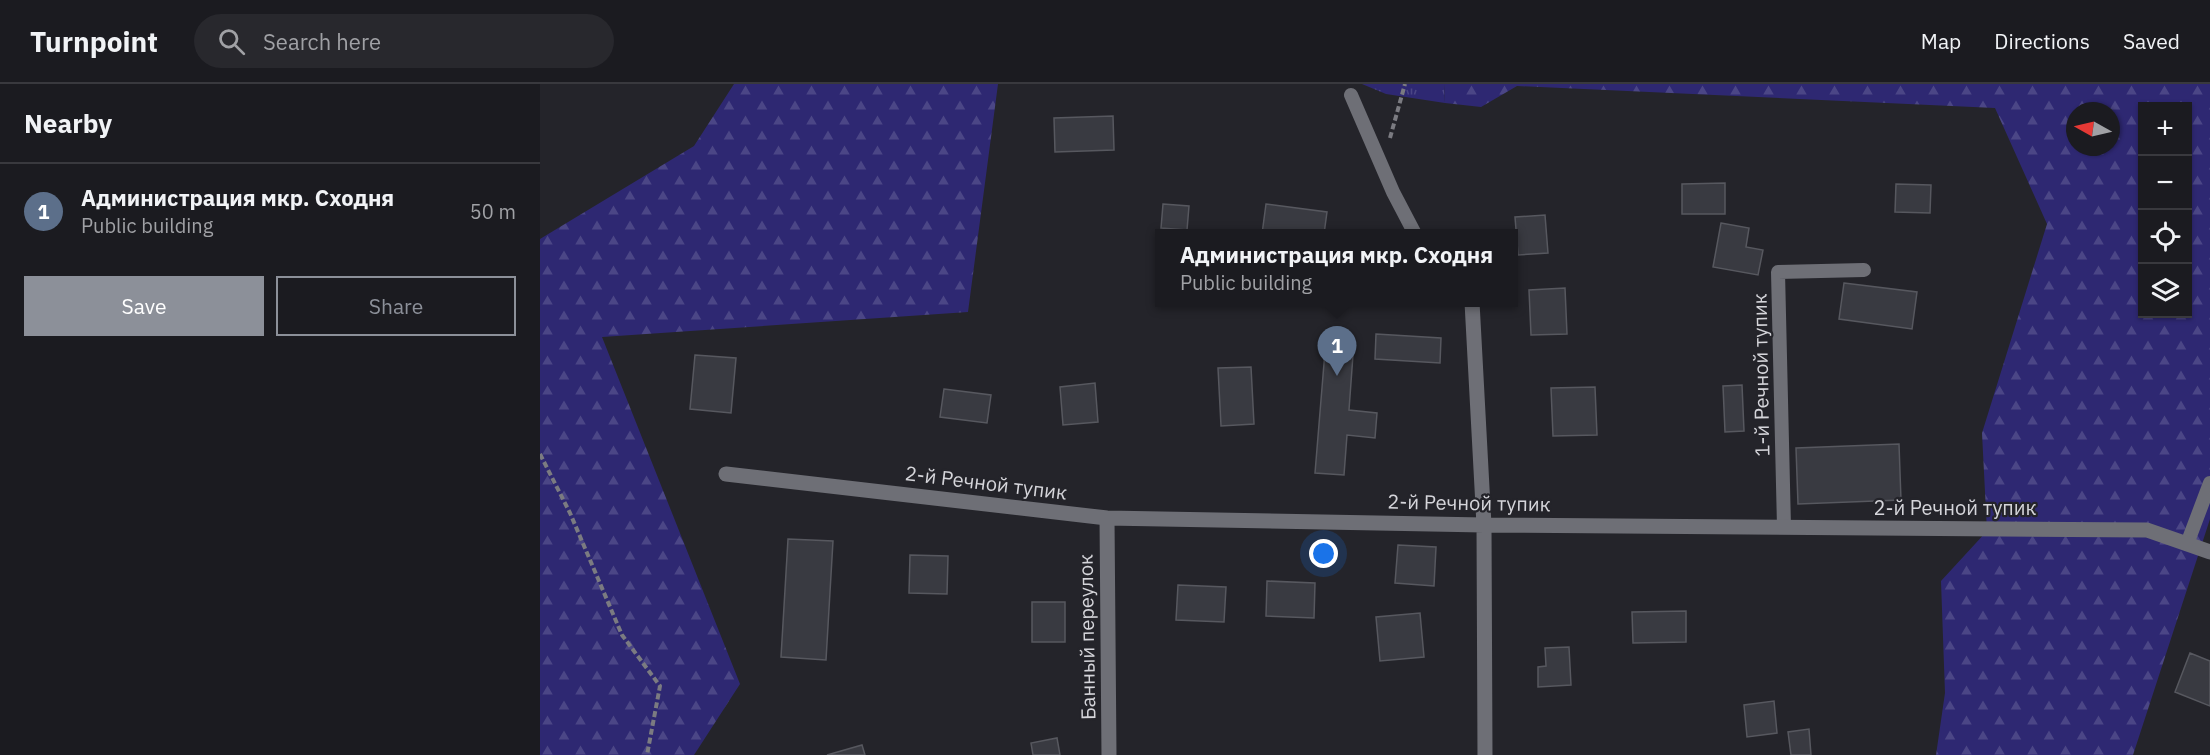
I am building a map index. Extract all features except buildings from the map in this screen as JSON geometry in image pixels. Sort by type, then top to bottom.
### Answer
[{"type":"street","points":[[1472,307],[1484,525],[1485,755]]},
{"type":"street","name":"2-й Речной тупик","points":[[726,474],[1107,518],[1484,525],[2147,530],[2210,552]]},
{"type":"street","name":"Банный переулок","points":[[1107,518],[1109,755]]},
{"type":"lane","points":[[1351,95],[1381,165],[1413,229]]},
{"type":"lane","name":"1-й Речной тупик","points":[[1784,527],[1778,272],[1864,270]]},
{"type":"lane","points":[[2187,544],[2210,483]]},
{"type":"path","points":[[1381,165],[1405,84]]},
{"type":"path","points":[[540,454],[570,513],[622,635],[660,686],[647,755]]},
{"type":"green space","points":[[734,84],[998,84],[968,312],[602,337],[740,684],[694,755],[540,755],[540,239],[694,146]]},
{"type":"green space","points":[[1362,84],[1444,84],[1445,103],[1386,94]]},
{"type":"green space","points":[[1444,84],[2210,84],[2210,519],[2133,755],[1936,755],[1945,693],[1941,581],[1987,531],[1982,433],[2047,224],[1995,108],[1517,86],[1481,107],[1445,103]]},
{"type":"place","name":"Администрация мкр. Сходня","points":[[1337,376]]}]
